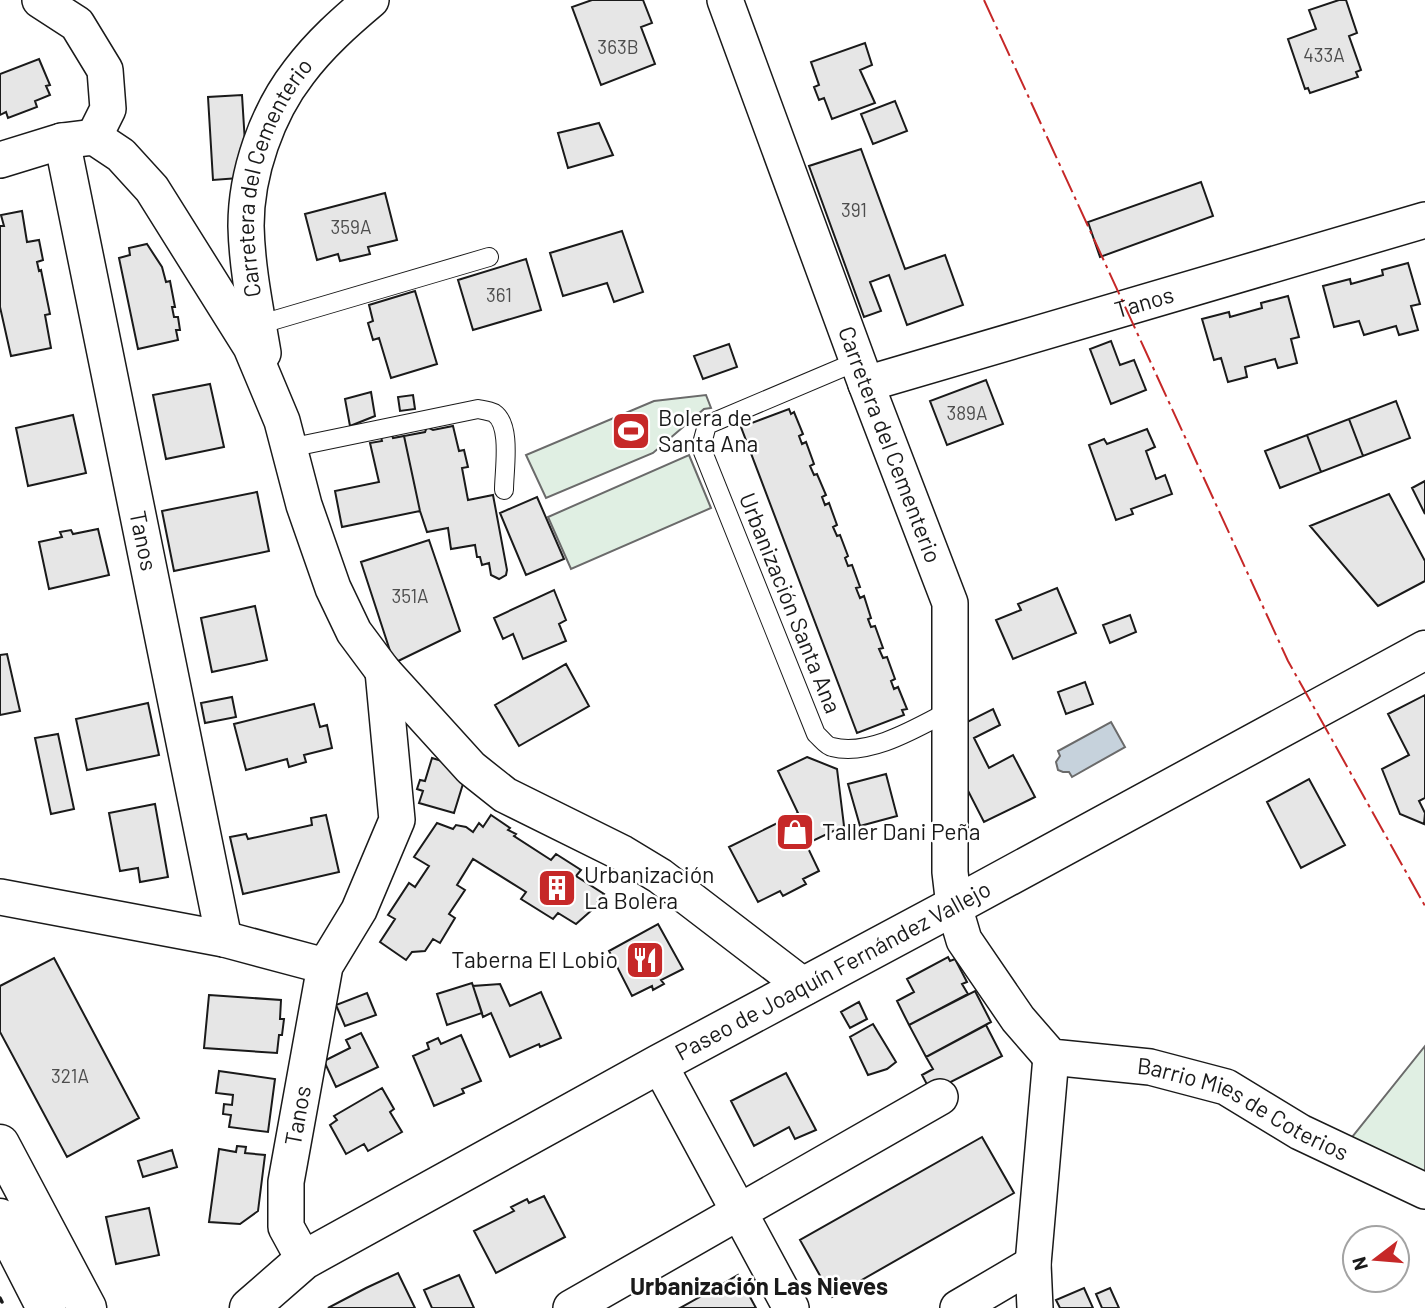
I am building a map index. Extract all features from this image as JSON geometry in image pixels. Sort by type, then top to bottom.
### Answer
[{"type":"street","points":[[0,160],[78,139],[108,109],[105,70],[77,24],[40,0]]},
{"type":"street","name":"Carretera del Cementerio","points":[[268,384],[249,266],[246,224],[249,190],[259,152],[275,112],[298,73],[332,34],[371,0]]},
{"type":"street","name":"Carretera del Cementerio","points":[[725,0],[950,603],[950,872],[954,906]]},
{"type":"street","points":[[78,139],[121,156],[152,189],[251,347],[282,421],[304,505],[333,588],[354,632],[383,671],[471,768],[505,795],[622,853],[660,876],[805,987]]},
{"type":"street","name":"Tanos","points":[[78,139],[224,939]]},
{"type":"street","name":"Tanos","points":[[862,373],[1425,220]]},
{"type":"street","name":"Paseo de Joaquín Fernández Vallejo","points":[[252,1307],[304,1260],[659,1064],[1425,650]]},
{"type":"street","name":"Tanos","points":[[304,1260],[286,1227],[286,1182],[325,966],[359,910],[397,820],[383,671]]},
{"type":"street","points":[[0,897],[224,939],[325,966]]},
{"type":"street","points":[[954,906],[964,940],[1018,1019],[1051,1057],[1033,1264],[1035,1308]]},
{"type":"street","name":"Barrio Mies de Coterios","points":[[1051,1057],[1150,1067],[1226,1087],[1300,1132],[1425,1191]]},
{"type":"street","points":[[659,1064],[792,1308]]},
{"type":"street","points":[[571,1308],[940,1097]]},
{"type":"street","points":[[0,1144],[87,1308]]},
{"type":"street","points":[[0,1218],[46,1308]]},
{"type":"street","points":[[958,1308],[1033,1264]]},
{"type":"lane","points":[[258,325],[489,257]]},
{"type":"lane","name":"Urbanización Santa Ana","points":[[862,373],[707,425],[701,447],[816,734],[830,747],[851,749],[891,740],[951,710]]},
{"type":"lane","points":[[289,448],[478,409],[493,412],[502,421],[506,432],[504,490]]},
{"type":"green space","name":"Bolera de Santa Ana","points":[[706,395],[711,408],[704,409],[653,453],[546,498],[526,455],[654,401]]},
{"type":"green space","points":[[689,455],[711,508],[571,569],[548,517]]},
{"type":"green space","points":[[1425,1046],[1425,1191],[1341,1151]]},
{"type":"shaded area","points":[[1111,722],[1125,747],[1072,777],[1069,772],[1058,770],[1058,751]]},
{"type":"building","points":[[592,0],[643,0],[652,23],[641,27],[655,64],[601,85],[572,7]]},
{"type":"building","points":[[1346,0],[1357,33],[1349,36],[1361,70],[1356,72],[1358,77],[1310,93],[1308,88],[1305,89],[1288,39],[1316,29],[1309,10]]},
{"type":"building","points":[[865,43],[872,65],[860,70],[875,103],[832,119],[824,98],[819,100],[814,87],[819,85],[811,62]]},
{"type":"building","points":[[39,59],[50,85],[46,86],[50,95],[35,101],[37,107],[8,118],[6,112],[0,115],[0,74]]},
{"type":"building","points":[[242,95],[246,159],[239,178],[213,180],[208,97]]},
{"type":"building","points":[[895,101],[907,131],[873,144],[861,114]]},
{"type":"building","points":[[599,123],[613,155],[568,168],[558,133]]},
{"type":"building","points":[[861,149],[905,269],[945,255],[963,305],[907,325],[889,275],[870,282],[881,311],[864,317],[809,166]]},
{"type":"building","points":[[1201,182],[1213,216],[1100,257],[1088,222]]},
{"type":"building","points":[[385,193],[397,240],[368,247],[370,254],[340,261],[338,254],[317,260],[305,214]]},
{"type":"building","points":[[22,211],[27,242],[39,240],[43,260],[37,262],[50,314],[45,315],[51,348],[11,356],[0,307],[0,226],[4,226],[1,215]]},
{"type":"building","points":[[622,231],[643,292],[614,302],[607,283],[563,296],[550,253]]},
{"type":"building","points":[[147,244],[162,267],[166,282],[170,281],[174,317],[178,317],[180,330],[176,330],[178,340],[138,349],[119,258],[130,255],[129,248]]},
{"type":"building","points":[[526,259],[541,310],[473,330],[458,280]]},
{"type":"building","points":[[1408,263],[1420,304],[1411,306],[1418,330],[1399,335],[1396,326],[1364,335],[1359,321],[1334,327],[1323,286],[1350,279],[1351,284],[1383,275],[1382,270]]},
{"type":"building","points":[[415,291],[437,364],[391,378],[379,338],[373,340],[368,323],[373,321],[369,305]]},
{"type":"building","points":[[1288,296],[1299,337],[1291,339],[1297,363],[1278,368],[1275,359],[1245,367],[1247,377],[1228,382],[1221,358],[1214,360],[1202,319],[1229,312],[1230,317],[1262,308],[1261,303]]},
{"type":"building","points":[[1111,341],[1120,365],[1134,360],[1146,390],[1111,404],[1090,349]]},
{"type":"building","points":[[729,344],[737,367],[703,379],[694,356]]},
{"type":"building","points":[[986,380],[1003,424],[947,445],[930,401]]},
{"type":"building","points":[[210,384],[224,447],[166,459],[153,395]]},
{"type":"building","points":[[371,392],[375,416],[350,426],[345,399]]},
{"type":"building","points":[[413,395],[415,409],[400,411],[398,397]]},
{"type":"building","points":[[1396,401],[1410,438],[1363,456],[1349,419]]},
{"type":"building","points":[[789,409],[791,414],[794,412],[803,434],[799,436],[802,444],[806,442],[814,464],[810,466],[814,475],[817,474],[826,495],[822,497],[825,505],[829,503],[837,525],[833,527],[837,536],[840,535],[848,556],[845,558],[848,566],[852,565],[860,587],[856,588],[860,598],[864,596],[871,618],[868,619],[871,627],[875,626],[883,648],[879,649],[883,658],[887,657],[895,679],[891,681],[894,689],[898,687],[907,709],[902,710],[904,715],[857,733],[741,427]]},
{"type":"building","points":[[73,415],[86,473],[28,486],[16,428]]},
{"type":"building","points":[[1349,419],[1363,456],[1321,472],[1307,435]]},
{"type":"building","points":[[453,426],[459,451],[464,450],[468,467],[462,468],[468,500],[493,495],[507,570],[506,575],[499,579],[491,575],[489,563],[482,565],[475,545],[451,549],[448,528],[427,532],[420,511],[404,436],[425,432],[427,427],[433,430]]},
{"type":"building","points":[[1147,429],[1155,447],[1146,451],[1156,479],[1165,475],[1172,494],[1131,509],[1133,514],[1116,520],[1089,445],[1104,439],[1107,444]]},
{"type":"building","points":[[392,435],[393,438],[404,436],[420,511],[342,527],[335,491],[379,482],[370,443],[382,441],[381,437]]},
{"type":"building","points":[[1307,435],[1321,472],[1280,488],[1265,451]]},
{"type":"building","points":[[1425,481],[1425,514],[1412,488]]},
{"type":"building","points":[[257,492],[269,551],[174,571],[162,511]]},
{"type":"building","points":[[1389,494],[1425,561],[1425,581],[1378,606],[1310,526]]},
{"type":"building","points":[[537,497],[564,559],[526,575],[500,513]]},
{"type":"building","points":[[98,529],[109,575],[49,589],[39,542],[62,537],[60,532],[71,530],[73,534]]},
{"type":"building","points":[[429,540],[460,631],[394,663],[361,562]]},
{"type":"building","points":[[1057,588],[1076,633],[1013,659],[996,620],[1021,610],[1018,604]]},
{"type":"building","points":[[554,590],[566,620],[559,624],[566,641],[523,659],[513,634],[503,639],[494,618]]},
{"type":"building","points":[[255,606],[267,660],[212,672],[201,618]]},
{"type":"building","points":[[1130,615],[1136,632],[1110,643],[1103,625]]},
{"type":"building","points":[[7,654],[20,711],[0,715],[0,655]]},
{"type":"building","points":[[566,664],[589,706],[519,746],[495,705]]},
{"type":"building","points":[[1085,682],[1093,704],[1066,714],[1058,692]]},
{"type":"building","points":[[1425,695],[1425,798],[1419,801],[1425,813],[1424,824],[1400,814],[1382,769],[1409,755],[1388,714]]},
{"type":"building","points":[[232,697],[236,717],[205,723],[201,703]]},
{"type":"building","points":[[148,703],[159,755],[87,770],[76,719]]},
{"type":"building","points":[[314,704],[320,727],[327,725],[332,748],[304,755],[306,762],[289,767],[287,759],[246,770],[234,724]]},
{"type":"building","points":[[993,709],[1000,725],[974,738],[989,768],[1013,755],[1035,797],[984,822],[963,781],[963,724]]},
{"type":"building","points":[[58,734],[74,809],[51,814],[35,738]]},
{"type":"building","name":"Taller Dani Peña","points":[[807,757],[837,769],[844,826],[806,844],[819,871],[803,879],[806,884],[783,896],[780,891],[758,902],[729,847],[798,813],[778,771]]},
{"type":"building","points":[[432,758],[455,765],[466,774],[454,813],[419,803],[423,791],[417,789],[420,780],[425,781]]},
{"type":"building","points":[[886,774],[897,816],[860,826],[848,784]]},
{"type":"building","points":[[1309,779],[1345,845],[1301,868],[1267,802]]},
{"type":"building","points":[[155,804],[168,877],[140,882],[138,868],[120,871],[109,813]]},
{"type":"building","points":[[326,815],[339,872],[243,894],[230,837],[246,834],[248,839],[312,825],[311,818]]},
{"type":"building","name":"Urbanización La Bolera","points":[[491,815],[510,828],[508,830],[516,834],[514,836],[551,860],[556,854],[581,870],[576,876],[604,894],[598,901],[601,902],[576,924],[558,913],[553,919],[521,899],[526,892],[473,859],[457,885],[465,890],[449,914],[455,918],[440,943],[433,939],[425,951],[412,952],[406,960],[380,942],[395,919],[388,915],[409,883],[415,887],[429,866],[414,857],[437,823],[453,829],[456,825],[466,827],[473,832],[479,823],[483,827]]},
{"type":"building","name":"Taberna El Lobio","points":[[658,924],[683,969],[661,980],[664,984],[653,990],[652,986],[632,996],[609,951]]},
{"type":"building","points":[[948,957],[950,961],[955,959],[967,982],[962,984],[968,994],[909,1025],[897,1001],[914,992],[907,979]]},
{"type":"building","points":[[54,958],[139,1118],[67,1157],[0,1032],[0,986]]},
{"type":"building","points":[[472,983],[482,1013],[447,1025],[437,994]]},
{"type":"building","points":[[500,984],[510,1006],[541,992],[561,1038],[510,1057],[491,1013],[483,1017],[473,986]]},
{"type":"building","points":[[975,991],[991,1022],[926,1057],[909,1025]]},
{"type":"building","points":[[367,993],[376,1015],[345,1026],[336,1005]]},
{"type":"building","points":[[209,995],[281,1000],[280,1019],[284,1019],[277,1053],[204,1048]]},
{"type":"building","points":[[859,1002],[867,1019],[850,1028],[841,1012]]},
{"type":"building","points":[[873,1024],[896,1062],[887,1069],[868,1075],[850,1037]]},
{"type":"building","points":[[986,1025],[1002,1056],[931,1092],[922,1075],[933,1069],[926,1057]]},
{"type":"building","points":[[361,1033],[378,1067],[336,1087],[324,1061],[350,1048],[346,1040]]},
{"type":"building","points":[[461,1035],[481,1081],[462,1089],[464,1093],[434,1106],[413,1056],[429,1049],[427,1043],[438,1038],[441,1044]]},
{"type":"building","points":[[219,1071],[275,1079],[268,1132],[229,1127],[231,1115],[223,1114],[224,1104],[232,1105],[233,1095],[216,1093]]},
{"type":"building","points":[[786,1073],[816,1130],[795,1139],[789,1127],[754,1146],[731,1101]]},
{"type":"building","points":[[382,1088],[394,1109],[390,1112],[402,1132],[368,1151],[364,1144],[346,1154],[330,1125],[337,1120],[334,1116]]},
{"type":"building","points":[[982,1137],[1014,1193],[832,1297],[800,1240]]},
{"type":"building","points":[[237,1146],[246,1147],[245,1153],[265,1155],[258,1211],[240,1224],[209,1222],[219,1149],[236,1152]]},
{"type":"building","points":[[172,1150],[177,1167],[143,1177],[138,1161]]},
{"type":"building","points":[[544,1196],[565,1237],[496,1273],[474,1231],[514,1211],[511,1207],[527,1199],[529,1203]]},
{"type":"building","points":[[149,1208],[159,1255],[116,1264],[106,1217]]},
{"type":"building","points":[[398,1273],[415,1308],[328,1308],[366,1288]]},
{"type":"building","points":[[459,1275],[474,1308],[432,1308],[424,1290]]},
{"type":"building","points":[[738,1275],[756,1308],[680,1308],[714,1289]]},
{"type":"building","points":[[1084,1288],[1093,1308],[1060,1308],[1056,1300]]},
{"type":"building","points":[[1110,1288],[1119,1308],[1102,1308],[1096,1294]]},
{"type":"wall","points":[[0,1298],[2,1302]]},
{"type":"power","points":[[984,0],[1288,661],[1425,906]]},
{"type":"place","name":"Bolera de Santa Ana","points":[[631,431]]},
{"type":"place","name":"Taller Dani Peña","points":[[795,832]]},
{"type":"place","name":"Urbanización La Bolera","points":[[557,888]]},
{"type":"place","name":"Taberna El Lobio","points":[[645,960]]},
{"type":"district","name":"Urbanización Las Nieves","points":[[759,1287]]}]
